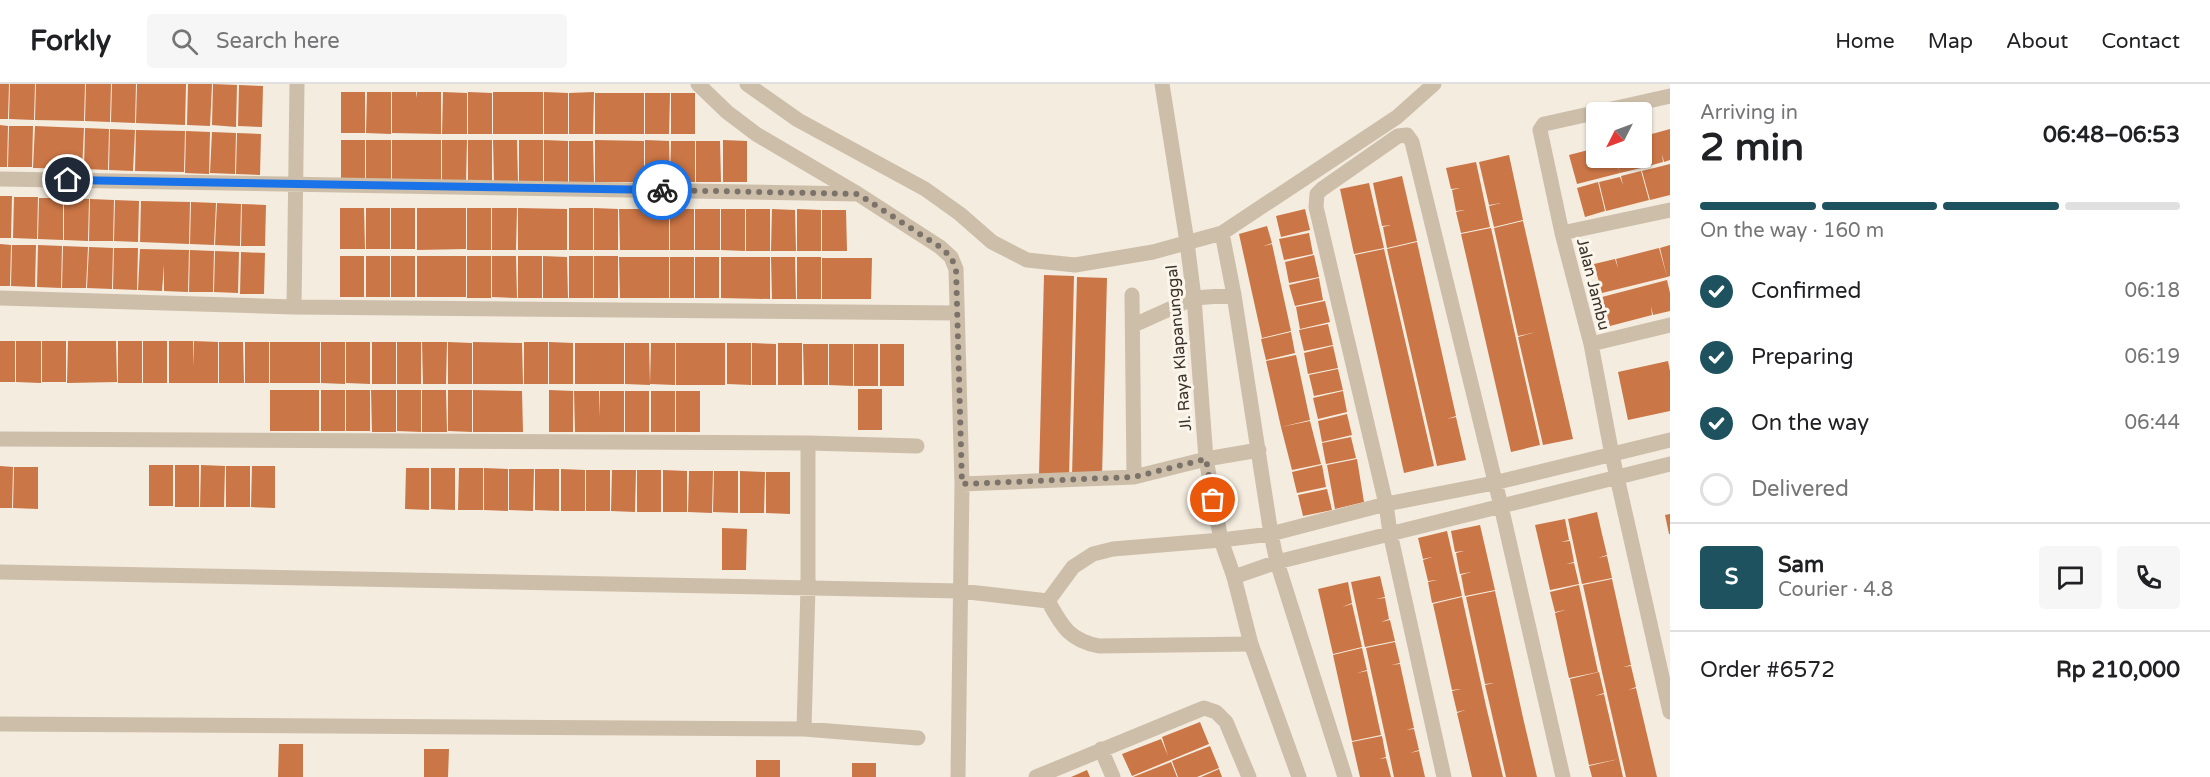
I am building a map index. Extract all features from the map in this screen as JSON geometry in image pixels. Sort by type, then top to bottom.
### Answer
[{"type":"street","points":[[294,307],[297,84]]},
{"type":"street","points":[[698,84],[756,134],[858,194],[940,247],[951,257],[956,269],[962,484],[958,777]]},
{"type":"street","points":[[747,84],[798,120],[925,189],[960,214],[992,242],[1027,260],[1075,265],[1153,252],[1222,233],[1397,117],[1434,84]]},
{"type":"street","name":"Jl. Raya Klapanunggal","points":[[1162,84],[1187,242],[1194,298],[1206,459],[1221,540],[1234,577],[1251,644],[1299,777]]},
{"type":"street","name":"Jalan Jambu","points":[[1661,93],[1544,124],[1540,130],[1562,233],[1591,344],[1612,455],[1670,712]]},
{"type":"street","points":[[1444,777],[1390,533],[1386,504],[1316,207],[1317,194],[1322,189],[1398,136],[1407,135],[1412,142],[1501,506],[1563,777]]},
{"type":"street","points":[[0,179],[858,194]]},
{"type":"street","points":[[1562,233],[1670,210]]},
{"type":"street","points":[[1222,233],[1259,450],[1270,534],[1345,777]]},
{"type":"street","points":[[1132,295],[1134,477]]},
{"type":"street","points":[[1134,325],[1194,298],[1234,295]]},
{"type":"street","points":[[0,298],[294,307],[957,313]]},
{"type":"street","points":[[1591,344],[1670,325]]},
{"type":"street","points":[[0,438],[808,443],[917,446]]},
{"type":"street","points":[[1048,601],[1073,567],[1093,554],[1113,549],[1270,534],[1386,504],[1494,483],[1670,440]]},
{"type":"street","points":[[804,729],[808,587],[808,443]]},
{"type":"street","points":[[962,484],[1134,477],[1206,459],[1259,450]]},
{"type":"street","points":[[1234,577],[1277,562],[1670,464]]},
{"type":"street","points":[[0,572],[960,591],[1048,601]]},
{"type":"street","points":[[1048,601],[1063,628],[1082,643],[1099,646],[1251,644]]},
{"type":"street","points":[[1036,777],[1204,708],[1216,711],[1226,722],[1249,777]]},
{"type":"street","points":[[0,724],[804,729],[918,738]]},
{"type":"street","points":[[1101,749],[1113,777]]},
{"type":"building","points":[[0,84],[9,84],[8,119],[0,119]]},
{"type":"building","points":[[10,84],[35,84],[34,120],[9,119]]},
{"type":"building","points":[[36,84],[85,84],[84,121],[35,120]]},
{"type":"building","points":[[86,84],[111,84],[110,122],[85,121]]},
{"type":"building","points":[[112,84],[136,84],[135,123],[111,122]]},
{"type":"building","points":[[137,84],[186,84],[185,125],[136,123]]},
{"type":"building","points":[[188,84],[212,84],[210,126],[187,125]]},
{"type":"building","points":[[213,84],[237,85],[236,127],[212,125]]},
{"type":"building","points":[[239,85],[263,86],[262,127],[238,126]]},
{"type":"building","points":[[341,92],[365,92],[365,133],[341,133]]},
{"type":"building","points":[[367,92],[391,92],[391,134],[366,133]]},
{"type":"building","points":[[392,92],[416,92],[416,98],[417,92],[441,92],[441,134],[392,133]]},
{"type":"building","points":[[443,92],[467,93],[467,134],[442,134]]},
{"type":"building","points":[[468,92],[492,93],[492,134],[468,134]]},
{"type":"building","points":[[493,92],[543,92],[543,134],[493,134]]},
{"type":"building","points":[[544,92],[568,93],[568,134],[544,134]]},
{"type":"building","points":[[594,92],[593,134],[569,134],[569,93]]},
{"type":"building","points":[[595,93],[644,93],[644,134],[595,134]]},
{"type":"building","points":[[645,93],[670,93],[669,134],[645,134]]},
{"type":"building","points":[[671,93],[695,93],[695,134],[671,134]]},
{"type":"building","points":[[0,125],[8,126],[7,167],[0,167]]},
{"type":"building","points":[[9,126],[33,126],[32,167],[8,167]]},
{"type":"building","points":[[35,126],[84,128],[82,169],[33,168]]},
{"type":"building","points":[[85,128],[109,129],[108,170],[84,169]]},
{"type":"building","points":[[110,129],[135,130],[133,171],[109,170]]},
{"type":"building","points":[[1670,129],[1670,160],[1664,162],[1662,154],[1663,162],[1652,165],[1652,134]]},
{"type":"building","points":[[136,130],[185,131],[184,172],[135,171]]},
{"type":"building","points":[[186,131],[210,132],[209,174],[185,173]]},
{"type":"building","points":[[212,132],[236,133],[235,174],[210,173]]},
{"type":"building","points":[[237,133],[261,134],[260,175],[236,174]]},
{"type":"building","points":[[341,140],[365,140],[365,181],[341,181]]},
{"type":"building","points":[[366,140],[391,140],[391,182],[366,181]]},
{"type":"building","points":[[392,140],[441,140],[441,182],[392,182]]},
{"type":"building","points":[[442,140],[467,140],[466,182],[442,182]]},
{"type":"building","points":[[468,140],[492,140],[492,182],[468,182]]},
{"type":"building","points":[[493,140],[517,140],[518,182],[494,182]]},
{"type":"building","points":[[519,140],[543,140],[543,182],[519,182]]},
{"type":"building","points":[[544,140],[568,141],[568,182],[544,182]]},
{"type":"building","points":[[595,140],[644,141],[644,182],[595,182]]},
{"type":"building","points":[[645,140],[669,141],[670,182],[645,182]]},
{"type":"building","points":[[723,140],[747,141],[747,182],[723,182]]},
{"type":"building","points":[[569,141],[593,141],[594,182],[569,182]]},
{"type":"building","points":[[671,141],[695,141],[695,182],[670,182]]},
{"type":"building","points":[[696,141],[720,141],[721,182],[696,182]]},
{"type":"building","points":[[1586,151],[1586,168],[1618,168],[1620,173],[1577,184],[1569,155]]},
{"type":"building","points":[[1509,155],[1523,220],[1494,227],[1489,206],[1501,203],[1489,205],[1479,162]]},
{"type":"building","points":[[1476,162],[1490,227],[1461,233],[1456,212],[1465,210],[1456,211],[1452,190],[1460,188],[1451,189],[1446,168]]},
{"type":"building","points":[[1670,164],[1670,195],[1650,200],[1642,171]]},
{"type":"building","points":[[1619,168],[1641,168],[1620,173]]},
{"type":"building","points":[[1641,171],[1649,200],[1606,211],[1599,182],[1620,177],[1623,185],[1621,176]]},
{"type":"building","points":[[1402,176],[1417,241],[1387,248],[1383,227],[1391,225],[1382,226],[1373,183]]},
{"type":"building","points":[[1598,182],[1605,211],[1585,217],[1577,188]]},
{"type":"building","points":[[1369,183],[1384,248],[1354,254],[1340,189]]},
{"type":"building","points":[[0,196],[12,196],[11,238],[0,238]]},
{"type":"building","points":[[14,197],[38,197],[37,239],[13,238]]},
{"type":"building","points":[[39,198],[63,198],[63,240],[38,239]]},
{"type":"building","points":[[64,198],[89,199],[88,241],[64,240]]},
{"type":"building","points":[[90,199],[114,200],[113,241],[89,241]]},
{"type":"building","points":[[115,200],[139,201],[138,242],[114,241]]},
{"type":"building","points":[[141,201],[190,202],[189,244],[140,242]]},
{"type":"building","points":[[191,202],[216,203],[214,245],[190,244]]},
{"type":"building","points":[[217,203],[241,204],[240,246],[215,245]]},
{"type":"building","points":[[242,204],[266,205],[265,246],[241,246]]},
{"type":"building","points":[[340,208],[364,208],[365,249],[340,249]]},
{"type":"building","points":[[366,208],[390,208],[390,249],[366,249]]},
{"type":"building","points":[[391,208],[415,208],[415,249],[391,249]]},
{"type":"building","points":[[417,208],[466,208],[466,249],[417,250]]},
{"type":"building","points":[[467,208],[491,208],[491,250],[467,250]]},
{"type":"building","points":[[492,208],[517,208],[516,250],[492,250]]},
{"type":"building","points":[[518,208],[567,209],[567,250],[518,250]]},
{"type":"building","points":[[569,208],[593,208],[593,250],[569,250]]},
{"type":"building","points":[[594,208],[618,209],[618,250],[594,250]]},
{"type":"building","points":[[644,208],[669,209],[669,250],[620,250],[619,209],[643,209],[644,215]]},
{"type":"building","points":[[670,209],[694,209],[694,250],[670,250]]},
{"type":"building","points":[[695,209],[720,209],[720,250],[695,250]]},
{"type":"building","points":[[721,209],[745,209],[745,251],[721,250]]},
{"type":"building","points":[[746,209],[770,209],[770,251],[746,251]]},
{"type":"building","points":[[772,209],[795,210],[796,251],[771,251]]},
{"type":"building","points":[[797,209],[821,210],[821,251],[797,251]]},
{"type":"building","points":[[1305,209],[1310,230],[1281,237],[1276,216]]},
{"type":"building","points":[[822,210],[846,210],[847,251],[822,251]]},
{"type":"building","points":[[1523,221],[1573,439],[1543,445],[1518,337],[1536,332],[1518,336],[1494,228]]},
{"type":"building","points":[[1267,226],[1272,243],[1264,246],[1272,244],[1291,331],[1262,338],[1239,234]]},
{"type":"building","points":[[1491,228],[1540,445],[1511,452],[1461,234]]},
{"type":"building","points":[[1309,233],[1313,254],[1284,260],[1279,239]]},
{"type":"building","points":[[1417,242],[1456,416],[1447,419],[1456,417],[1466,460],[1437,466],[1387,249]]},
{"type":"building","points":[[0,244],[11,245],[10,286],[0,286]]},
{"type":"building","points":[[12,245],[36,245],[35,287],[11,286]]},
{"type":"building","points":[[38,245],[62,246],[61,288],[37,287]]},
{"type":"building","points":[[1670,245],[1670,276],[1667,277],[1660,248]]},
{"type":"building","points":[[63,246],[88,247],[86,288],[62,288]]},
{"type":"building","points":[[89,247],[113,248],[112,289],[87,288]]},
{"type":"building","points":[[114,248],[138,248],[137,290],[113,289]]},
{"type":"building","points":[[1659,248],[1667,277],[1602,293],[1594,264],[1615,259],[1618,268],[1616,259]]},
{"type":"building","points":[[140,249],[189,250],[188,292],[164,291],[164,265],[162,291],[138,290]]},
{"type":"building","points":[[1384,249],[1434,466],[1404,473],[1355,255]]},
{"type":"building","points":[[190,250],[214,251],[213,292],[189,292]]},
{"type":"building","points":[[215,251],[239,252],[238,293],[214,292]]},
{"type":"building","points":[[241,252],[265,253],[264,294],[240,294]]},
{"type":"building","points":[[1314,255],[1319,277],[1289,283],[1285,262]]},
{"type":"building","points":[[340,256],[364,256],[364,297],[340,297]]},
{"type":"building","points":[[366,256],[390,256],[390,297],[366,297]]},
{"type":"building","points":[[391,256],[415,256],[415,297],[391,297]]},
{"type":"building","points":[[417,256],[466,256],[466,297],[417,297]]},
{"type":"building","points":[[467,256],[491,256],[491,298],[467,298]]},
{"type":"building","points":[[492,256],[516,256],[517,298],[492,297]]},
{"type":"building","points":[[518,256],[542,256],[542,298],[518,298]]},
{"type":"building","points":[[543,256],[567,257],[568,298],[543,298]]},
{"type":"building","points":[[569,256],[593,256],[593,298],[569,298]]},
{"type":"building","points":[[594,256],[618,256],[618,298],[594,298]]},
{"type":"building","points":[[619,257],[669,257],[669,298],[620,298]]},
{"type":"building","points":[[670,257],[694,257],[694,298],[670,298]]},
{"type":"building","points":[[695,257],[719,257],[719,298],[695,298]]},
{"type":"building","points":[[721,257],[770,257],[770,299],[721,298]]},
{"type":"building","points":[[771,257],[795,257],[796,299],[772,299]]},
{"type":"building","points":[[797,257],[821,257],[821,299],[797,299]]},
{"type":"building","points":[[822,258],[872,258],[871,299],[822,299]]},
{"type":"building","points":[[1044,275],[1074,276],[1069,477],[1039,476]]},
{"type":"building","points":[[1077,277],[1107,278],[1102,477],[1072,476]]},
{"type":"building","points":[[1319,278],[1323,300],[1295,306],[1289,285]]},
{"type":"building","points":[[1667,280],[1670,311],[1653,315],[1651,306],[1652,315],[1610,326],[1602,297]]},
{"type":"building","points":[[1325,301],[1330,322],[1300,329],[1296,307]]},
{"type":"building","points":[[1328,324],[1333,345],[1304,351],[1299,330]]},
{"type":"building","points":[[1291,332],[1295,353],[1266,360],[1261,339]]},
{"type":"building","points":[[0,341],[15,341],[15,382],[0,382]]},
{"type":"building","points":[[16,341],[41,341],[41,383],[16,382]]},
{"type":"building","points":[[42,341],[66,341],[66,382],[42,382]]},
{"type":"building","points":[[68,341],[116,341],[117,382],[67,383]]},
{"type":"building","points":[[118,341],[142,341],[142,383],[118,383]]},
{"type":"building","points":[[143,341],[167,341],[167,383],[143,383]]},
{"type":"building","points":[[169,341],[193,341],[193,367],[194,341],[218,342],[218,383],[169,383]]},
{"type":"building","points":[[219,342],[243,342],[244,383],[219,383]]},
{"type":"building","points":[[245,342],[269,342],[269,383],[245,383]]},
{"type":"building","points":[[270,342],[320,342],[320,383],[270,383]]},
{"type":"building","points":[[321,342],[345,342],[345,384],[321,383]]},
{"type":"building","points":[[346,342],[370,342],[370,384],[346,383]]},
{"type":"building","points":[[372,342],[396,342],[396,384],[372,384]]},
{"type":"building","points":[[397,342],[421,342],[421,384],[397,384]]},
{"type":"building","points":[[422,342],[447,342],[446,384],[423,384]]},
{"type":"building","points":[[448,342],[472,343],[472,384],[448,384]]},
{"type":"building","points":[[473,342],[522,343],[523,384],[473,384]]},
{"type":"building","points":[[524,342],[548,342],[548,384],[524,384]]},
{"type":"building","points":[[549,342],[573,343],[573,384],[549,384]]},
{"type":"building","points":[[575,343],[624,343],[624,384],[575,384]]},
{"type":"building","points":[[625,343],[649,343],[650,385],[625,384]]},
{"type":"building","points":[[651,343],[675,343],[675,385],[650,384]]},
{"type":"building","points":[[676,343],[725,343],[725,385],[676,385]]},
{"type":"building","points":[[727,343],[751,343],[751,385],[727,384]]},
{"type":"building","points":[[752,343],[776,344],[776,385],[752,385]]},
{"type":"building","points":[[778,343],[802,343],[802,385],[778,385]]},
{"type":"building","points":[[803,344],[828,344],[828,385],[804,385]]},
{"type":"building","points":[[829,344],[853,344],[853,386],[829,385]]},
{"type":"building","points":[[854,344],[878,344],[878,386],[854,386]]},
{"type":"building","points":[[880,344],[904,344],[904,386],[880,386]]},
{"type":"building","points":[[1333,346],[1338,368],[1308,374],[1304,353]]},
{"type":"building","points":[[1296,355],[1310,420],[1281,427],[1266,361]]},
{"type":"building","points":[[1668,361],[1670,411],[1628,420],[1618,372]]},
{"type":"building","points":[[1338,369],[1343,390],[1314,396],[1309,375]]},
{"type":"building","points":[[858,389],[882,389],[882,430],[858,430]]},
{"type":"building","points":[[270,390],[319,390],[319,431],[270,431]]},
{"type":"building","points":[[321,390],[345,390],[345,431],[321,431]]},
{"type":"building","points":[[346,390],[370,390],[370,431],[346,431]]},
{"type":"building","points":[[371,390],[396,390],[396,432],[372,432]]},
{"type":"building","points":[[397,390],[421,390],[421,432],[397,431]]},
{"type":"building","points":[[422,390],[446,390],[447,432],[422,432]]},
{"type":"building","points":[[448,390],[472,390],[472,432],[448,431]]},
{"type":"building","points":[[473,390],[522,391],[523,432],[473,432]]},
{"type":"building","points":[[549,390],[573,391],[573,432],[549,432]]},
{"type":"building","points":[[574,391],[599,391],[599,417],[600,391],[624,391],[624,432],[575,432]]},
{"type":"building","points":[[625,391],[649,391],[649,432],[625,432]]},
{"type":"building","points":[[651,391],[675,391],[675,432],[651,432]]},
{"type":"building","points":[[676,391],[700,391],[700,432],[676,432]]},
{"type":"building","points":[[1343,391],[1347,412],[1318,419],[1313,398]]},
{"type":"building","points":[[1347,414],[1352,435],[1322,442],[1318,421]]},
{"type":"building","points":[[1310,421],[1321,464],[1292,470],[1281,427]]},
{"type":"building","points":[[1351,437],[1356,458],[1326,464],[1322,443]]},
{"type":"building","points":[[1357,459],[1364,502],[1335,509],[1327,465]]},
{"type":"building","points":[[149,465],[173,465],[173,506],[149,506]]},
{"type":"building","points":[[175,465],[199,465],[199,507],[175,507]]},
{"type":"building","points":[[201,465],[225,466],[224,507],[200,507]]},
{"type":"building","points":[[1322,465],[1326,487],[1297,493],[1292,472]]},
{"type":"building","points":[[0,466],[13,467],[12,508],[0,508]]},
{"type":"building","points":[[226,466],[250,466],[250,507],[226,507]]},
{"type":"building","points":[[252,466],[275,466],[275,508],[251,507]]},
{"type":"building","points":[[14,467],[38,467],[38,509],[13,508]]},
{"type":"building","points":[[406,468],[429,468],[429,510],[405,509]]},
{"type":"building","points":[[431,468],[455,468],[455,510],[431,509]]},
{"type":"building","points":[[459,468],[483,468],[483,510],[458,510]]},
{"type":"building","points":[[484,468],[508,469],[508,511],[484,510]]},
{"type":"building","points":[[509,469],[534,469],[533,511],[509,510]]},
{"type":"building","points":[[535,469],[559,469],[559,511],[535,510]]},
{"type":"building","points":[[561,469],[585,470],[585,511],[561,511]]},
{"type":"building","points":[[586,470],[610,470],[610,511],[586,511]]},
{"type":"building","points":[[612,470],[636,470],[635,512],[611,511]]},
{"type":"building","points":[[637,470],[661,470],[661,512],[637,512]]},
{"type":"building","points":[[663,470],[687,471],[687,512],[663,512]]},
{"type":"building","points":[[689,471],[713,471],[712,513],[688,512]]},
{"type":"building","points":[[714,471],[738,471],[738,513],[713,512]]},
{"type":"building","points":[[740,471],[765,472],[764,513],[740,513]]},
{"type":"building","points":[[766,472],[790,472],[790,514],[766,513]]},
{"type":"building","points":[[1327,489],[1332,510],[1303,516],[1298,495]]},
{"type":"building","points":[[1597,512],[1607,555],[1598,558],[1607,556],[1612,578],[1582,584],[1568,519]]},
{"type":"building","points":[[1670,514],[1670,534],[1669,534],[1665,515]]},
{"type":"building","points":[[1565,519],[1569,540],[1561,542],[1570,541],[1574,562],[1566,564],[1574,563],[1579,584],[1550,590],[1535,525]]},
{"type":"building","points":[[1480,525],[1495,590],[1465,596],[1461,575],[1471,572],[1460,574],[1456,553],[1464,551],[1455,552],[1451,531]]},
{"type":"building","points":[[722,528],[747,529],[746,570],[722,570]]},
{"type":"building","points":[[1447,531],[1462,596],[1432,603],[1428,582],[1437,580],[1428,581],[1423,560],[1432,557],[1423,559],[1418,538]]},
{"type":"building","points":[[1380,576],[1385,597],[1376,599],[1385,598],[1389,619],[1381,622],[1390,620],[1395,641],[1365,647],[1351,582]]},
{"type":"building","points":[[1612,579],[1631,665],[1623,667],[1631,666],[1636,687],[1628,690],[1636,688],[1657,777],[1626,777],[1602,672],[1583,585]]},
{"type":"building","points":[[1348,582],[1352,603],[1342,607],[1352,604],[1362,647],[1333,654],[1318,589]]},
{"type":"building","points":[[1579,585],[1598,672],[1569,678],[1555,613],[1565,610],[1555,612],[1550,592]]},
{"type":"building","points":[[1495,591],[1537,777],[1506,777],[1485,685],[1494,683],[1485,684],[1466,597]]},
{"type":"building","points":[[1462,597],[1503,777],[1472,777],[1457,713],[1465,710],[1457,712],[1452,691],[1461,689],[1452,690],[1433,604]]},
{"type":"building","points":[[1395,642],[1400,663],[1391,665],[1400,664],[1414,728],[1406,730],[1414,729],[1419,750],[1410,753],[1419,751],[1425,777],[1394,777],[1366,648]]},
{"type":"building","points":[[1362,648],[1367,670],[1357,673],[1367,671],[1381,735],[1352,741],[1333,655]]},
{"type":"building","points":[[1599,672],[1604,693],[1595,696],[1604,694],[1619,759],[1589,765],[1570,679]]},
{"type":"building","points":[[1200,722],[1209,744],[1132,776],[1122,754],[1161,739],[1168,756],[1162,737]]},
{"type":"building","points":[[1382,736],[1386,757],[1379,759],[1386,758],[1391,777],[1360,777],[1352,742]]},
{"type":"building","points":[[279,744],[303,744],[303,777],[278,777]]},
{"type":"building","points":[[1210,746],[1219,768],[1197,777],[1178,777],[1172,761]]},
{"type":"building","points":[[424,749],[449,749],[448,777],[424,777]]},
{"type":"building","points":[[1619,759],[1623,777],[1592,777],[1589,766]]},
{"type":"building","points":[[756,760],[780,760],[780,777],[756,777]]},
{"type":"building","points":[[1171,762],[1177,777],[1133,777]]},
{"type":"building","points":[[852,763],[876,763],[876,777],[852,777]]},
{"type":"building","points":[[1219,769],[1222,777],[1201,777]]},
{"type":"building","points":[[1087,770],[1090,777],[1071,777]]},
{"type":"way so far","points":[[662,190],[858,194],[940,247],[951,257],[956,269],[962,484],[1134,477],[1206,459],[1213,500]]},
{"type":"route","points":[[68,180],[662,190]]}]
